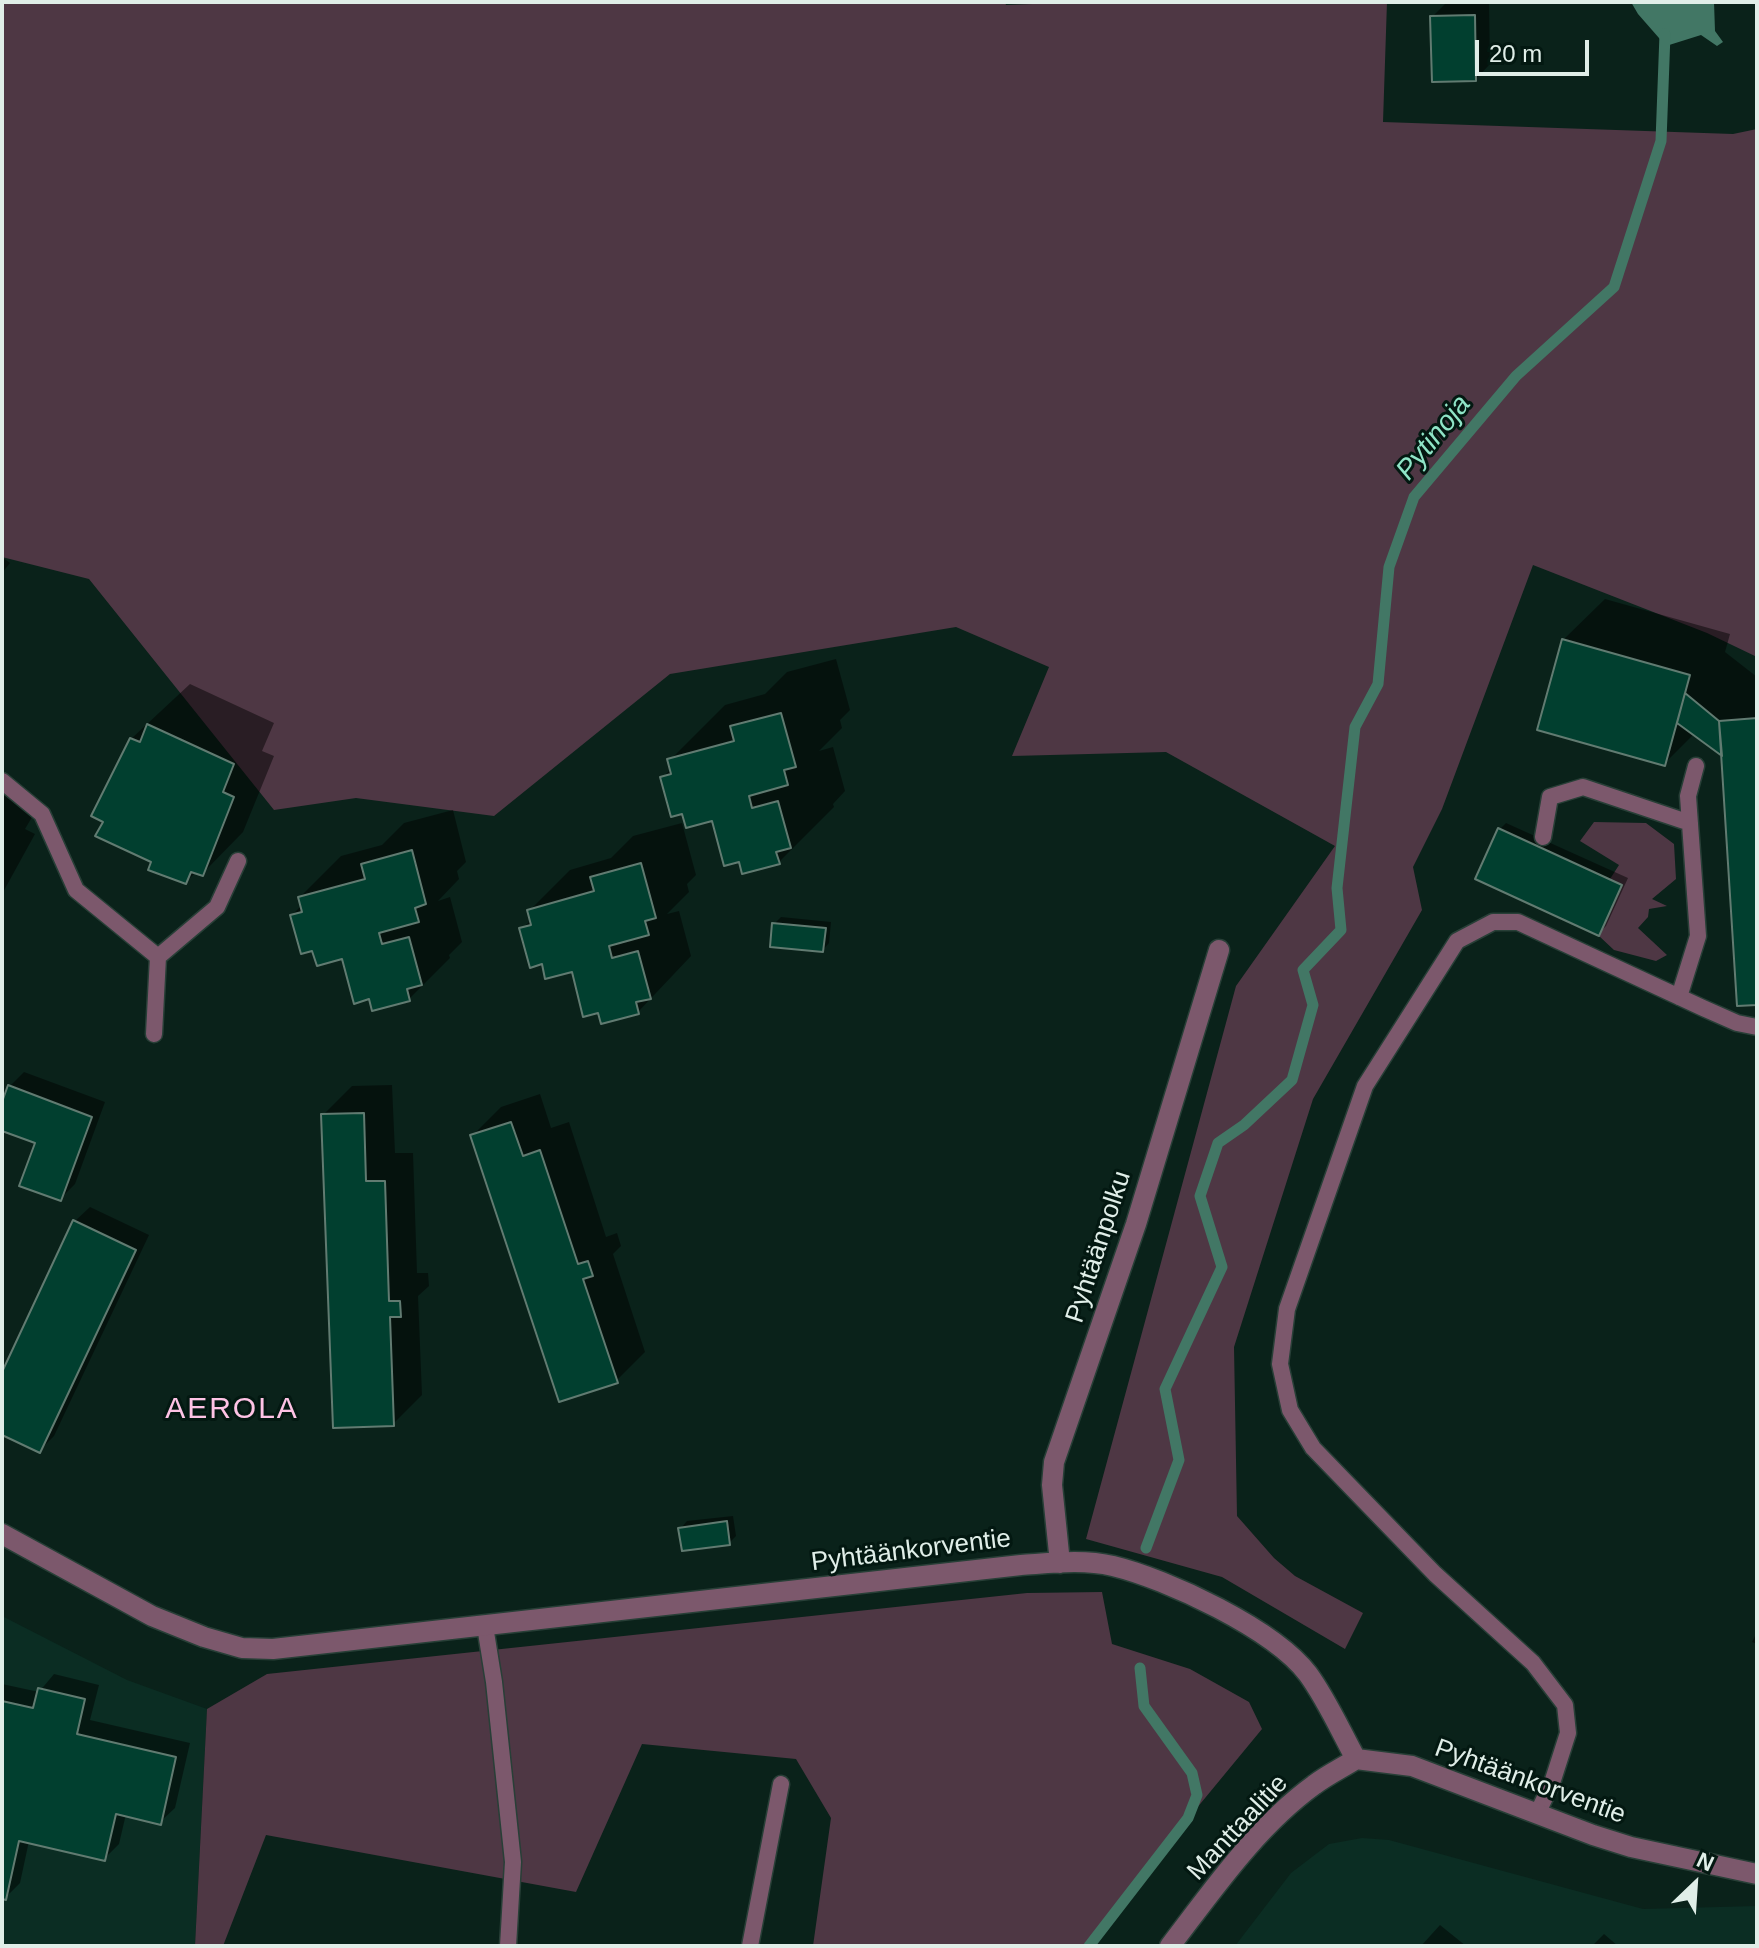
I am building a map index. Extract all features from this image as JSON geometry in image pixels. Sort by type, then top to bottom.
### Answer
[{"type":"street","name":"Pyhtäänpolku","points":[[1060,1563],[1052,1485],[1054,1462],[1136,1224],[1219,950]]},
{"type":"street","name":"Pyhtäänkorventie","points":[[2,1534],[152,1616],[242,1648],[273,1649],[1021,1565],[1080,1562],[1112,1566],[1158,1581],[1211,1604],[1254,1630],[1307,1673],[1356,1759],[1412,1766],[1631,1847],[1757,1874]]},
{"type":"street","name":"Manttaalitie","points":[[1170,1946],[1240,1855],[1268,1826],[1313,1786],[1356,1759]]},
{"type":"lane","points":[[1679,997],[1698,936],[1688,796],[1696,766]]},
{"type":"lane","points":[[2,781],[42,814],[76,890],[158,957]]},
{"type":"lane","points":[[1543,837],[1550,797],[1583,787],[1690,823]]},
{"type":"lane","points":[[154,1034],[158,957],[217,907],[238,861]]},
{"type":"lane","points":[[1537,1814],[1552,1783],[1568,1733],[1565,1705],[1533,1663],[1435,1574],[1313,1448],[1290,1410],[1280,1364],[1287,1309],[1365,1086],[1457,941],[1493,922],[1518,922],[1737,1023],[1757,1027]]},
{"type":"lane","points":[[485,1626],[513,1862],[508,1946]]},
{"type":"lane","points":[[750,1946],[781,1784]]},
{"type":"shaded area","points":[[2,2],[1005,2],[1006,5],[1387,2],[1383,122],[1733,134],[1757,129],[1757,657],[1707,633],[1533,565],[1442,809],[1413,867],[1422,910],[1313,1099],[1234,1347],[1237,1516],[1274,1558],[1295,1576],[1363,1613],[1345,1649],[1222,1577],[1086,1539],[1236,986],[1335,846],[1166,752],[1012,756],[1049,667],[956,627],[670,674],[494,816],[356,798],[274,810],[89,579],[2,557]]},
{"type":"shaded area","points":[[1631,2],[1714,2],[1715,31],[1723,42],[1717,46],[1701,35],[1666,46]]},
{"type":"shaded area","points":[[1594,822],[1646,823],[1674,844],[1676,879],[1652,899],[1667,906],[1649,909],[1648,917],[1638,928],[1667,955],[1656,961],[1614,950],[1599,936],[1622,886],[1610,879],[1619,865],[1580,841]]},
{"type":"shaded area","points":[[1102,1592],[1112,1644],[1190,1669],[1249,1702],[1262,1729],[1083,1946],[813,1946],[831,1818],[796,1759],[642,1744],[576,1892],[266,1835],[223,1946],[195,1946],[207,1709],[267,1674],[1027,1593]]},
{"type":"shaded area","points":[[2,1616],[127,1680],[207,1709],[195,1946],[2,1946]]},
{"type":"shaded area","points":[[1362,1838],[1389,1840],[1643,1909],[1757,1906],[1757,1946],[1235,1946],[1291,1873],[1329,1844]]},
{"type":"building","points":[[1475,15],[1476,81],[1432,82],[1430,16]]},
{"type":"building","points":[[1562,639],[1690,675],[1665,766],[1537,730]]},
{"type":"building","points":[[1685,693],[1719,721],[1722,756],[1677,723]]},
{"type":"building","points":[[781,713],[796,767],[784,770],[788,785],[749,796],[752,808],[778,801],[791,848],[776,852],[780,864],[742,874],[739,862],[724,866],[712,821],[686,828],[682,814],[671,817],[660,777],[671,774],[667,759],[734,741],[730,726]]},
{"type":"building","points":[[1757,718],[1757,1005],[1737,1006],[1719,721]]},
{"type":"building","points":[[147,724],[234,764],[223,792],[234,797],[203,876],[191,872],[186,884],[148,870],[151,862],[95,836],[103,822],[91,816],[130,738],[140,742]]},
{"type":"building","points":[[1498,828],[1622,885],[1599,936],[1475,879]]},
{"type":"building","points":[[412,850],[426,904],[415,908],[419,922],[379,933],[382,944],[409,937],[422,985],[407,989],[410,1001],[372,1011],[369,999],[354,1004],[342,959],[317,966],[312,951],[301,954],[290,915],[302,912],[298,897],[365,879],[361,864]]},
{"type":"building","points":[[641,863],[656,918],[645,921],[649,935],[609,946],[612,958],[638,951],[651,999],[636,1002],[639,1014],[601,1024],[598,1013],[583,1017],[572,972],[545,979],[542,964],[530,968],[519,928],[531,925],[527,910],[594,891],[590,877]]},
{"type":"building","points":[[772,923],[826,928],[823,952],[770,947]]},
{"type":"building","points":[[8,1085],[92,1117],[61,1201],[19,1186],[35,1143],[2,1131],[2,1102]]},
{"type":"building","points":[[364,1113],[366,1181],[385,1181],[389,1301],[400,1301],[401,1317],[390,1317],[394,1426],[333,1428],[321,1114]]},
{"type":"building","points":[[511,1122],[523,1156],[540,1150],[578,1264],[588,1261],[593,1276],[583,1279],[618,1383],[559,1402],[470,1135]]},
{"type":"building","points":[[73,1220],[136,1250],[40,1453],[2,1435],[2,1372]]},
{"type":"building","points":[[727,1521],[730,1545],[682,1551],[678,1528]]},
{"type":"building","points":[[38,1688],[85,1699],[77,1734],[176,1757],[161,1825],[116,1814],[105,1861],[19,1841],[6,1900],[2,1899],[2,1701],[33,1708]]},
{"type":"waterway","name":"Pytinoja","points":[[1146,1548],[1179,1460],[1165,1389],[1222,1267],[1200,1196],[1218,1143],[1244,1125],[1292,1080],[1313,1005],[1303,970],[1341,930],[1337,888],[1355,727],[1378,684],[1389,567],[1414,497],[1516,376],[1614,287],[1661,141],[1665,34]]},
{"type":"waterway","points":[[1089,1946],[1188,1818],[1197,1795],[1192,1773],[1144,1706],[1140,1668]]},
{"type":"district","name":"AEROLA","points":[[232,1410]]}]
